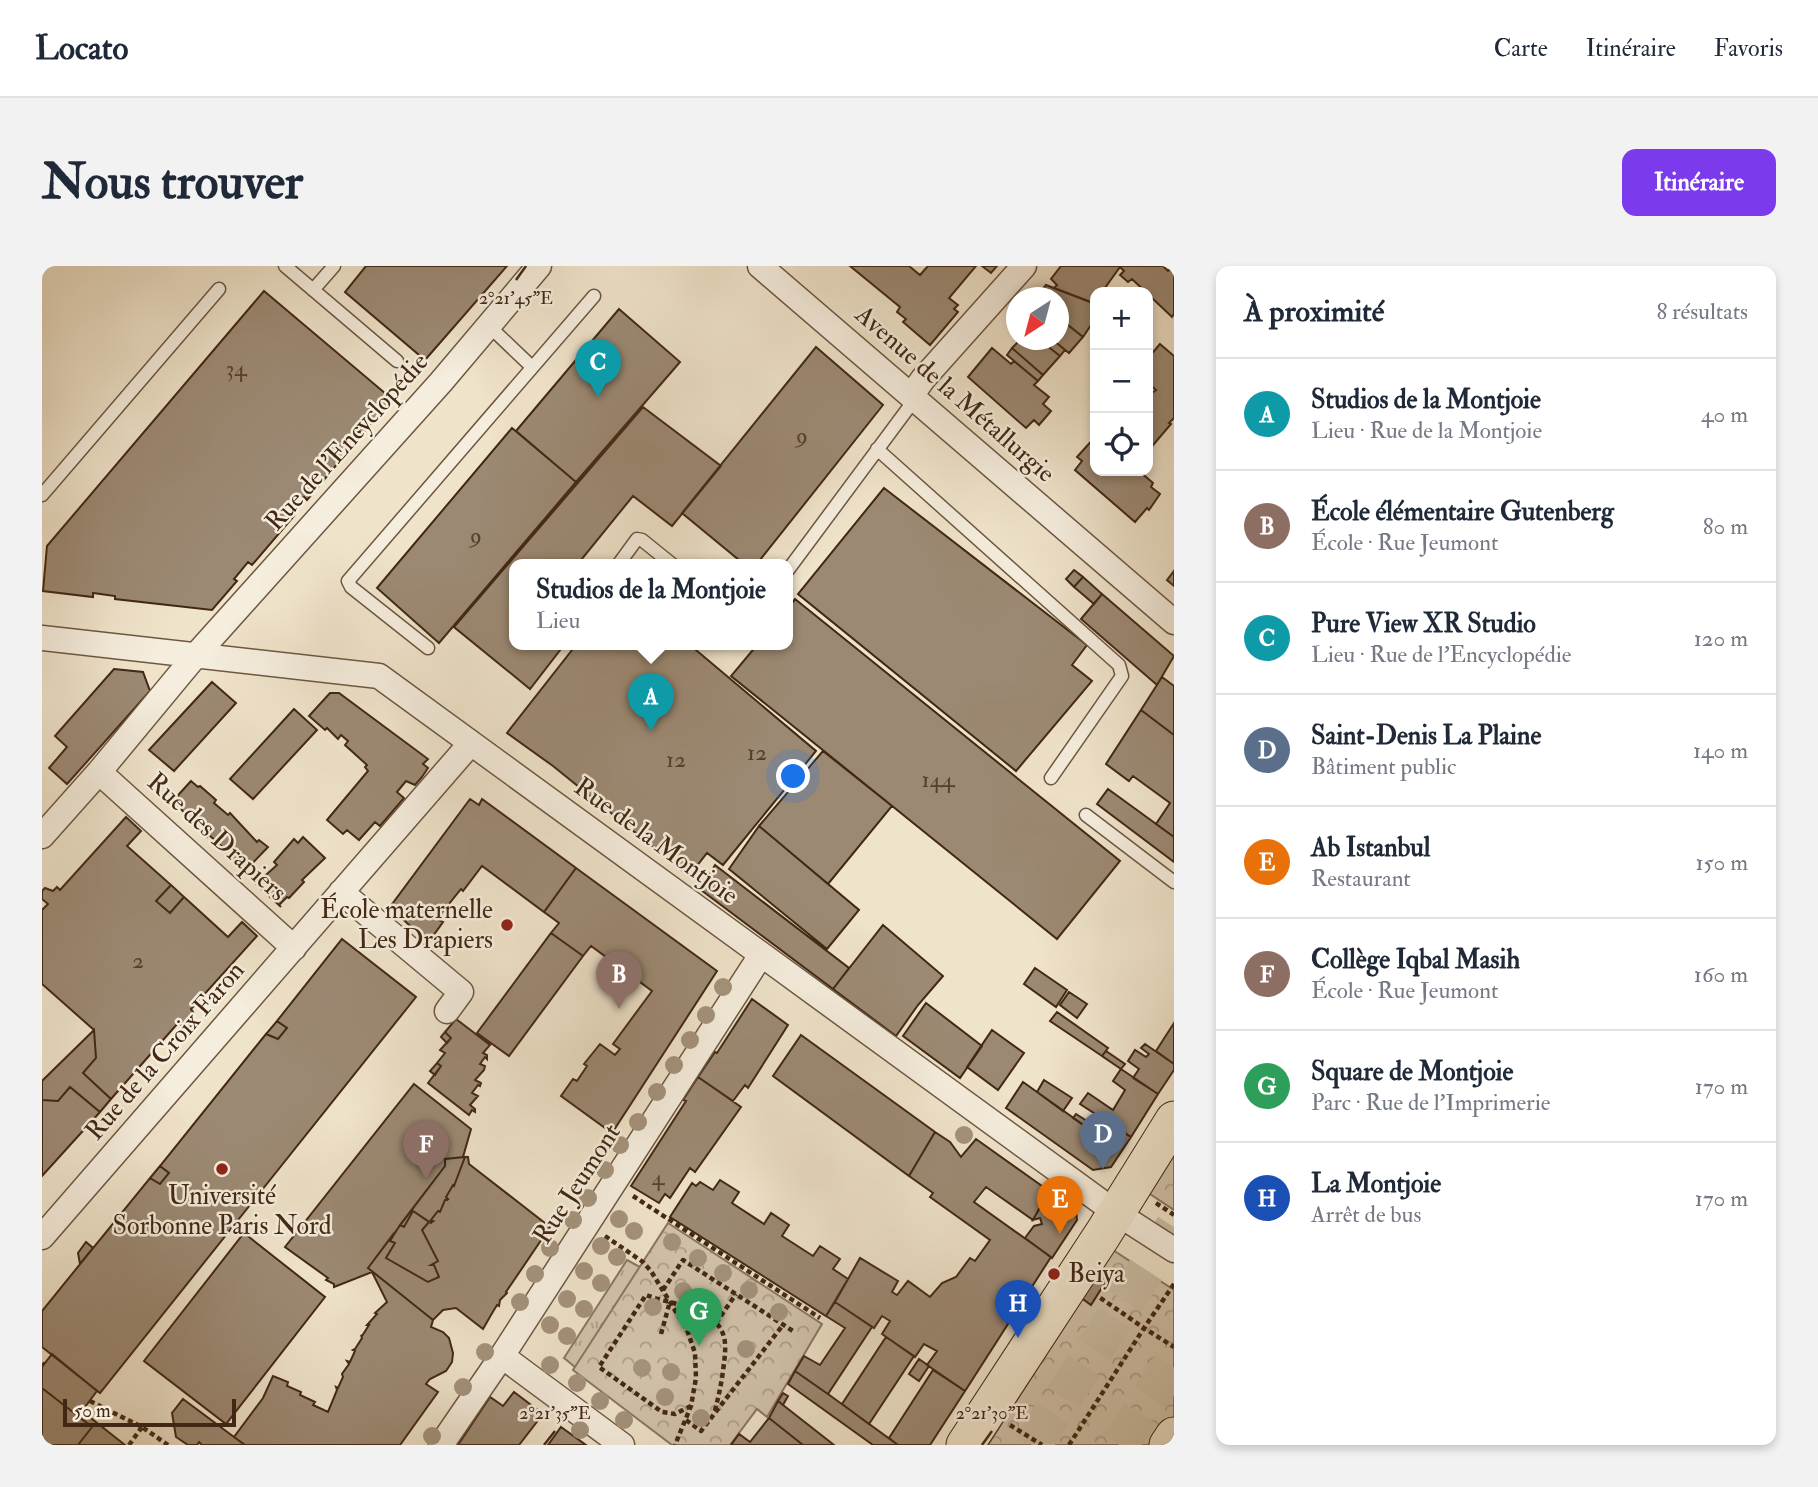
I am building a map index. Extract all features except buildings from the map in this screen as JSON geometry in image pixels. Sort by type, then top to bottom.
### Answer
[{"type":"main road","points":[[965,1445],[1174,1120]]},
{"type":"main road","points":[[1168,1445],[1174,1436]]},
{"type":"street","name":"Rue de l'Encyclopédie","points":[[42,836],[196,655],[441,382],[540,266]]},
{"type":"street","name":"Avenue de la Métallurgie","points":[[760,266],[1174,622]]},
{"type":"street","points":[[913,397],[923,379],[1024,266]]},
{"type":"street","name":"Rue de la Montjoie","points":[[42,638],[379,676],[1115,1212],[1174,1250]]},
{"type":"street","name":"Rue de la Croix Faron","points":[[42,1237],[471,743]]},
{"type":"street","name":"Rue des Drapiers","points":[[99,772],[299,941]]},
{"type":"street","points":[[341,892],[461,992],[447,1011]]},
{"type":"street","name":"Rue Jeumont","points":[[441,1445],[502,1356],[761,955]]},
{"type":"street","points":[[502,1356],[622,1445]]},
{"type":"lane","points":[[285,266],[397,361]]},
{"type":"lane","points":[[313,290],[334,266]]},
{"type":"lane","points":[[42,495],[219,289]]},
{"type":"lane","points":[[428,648],[351,587],[348,581],[594,296]]},
{"type":"lane","points":[[489,326],[533,367]]},
{"type":"lane","points":[[793,563],[913,397]]},
{"type":"lane","points":[[877,449],[1119,665],[1122,676],[1051,778]]},
{"type":"lane","points":[[622,559],[637,539],[666,559]]},
{"type":"lane","points":[[1086,815],[1174,882]]},
{"type":"path","points":[[614,1183],[820,1318]]},
{"type":"path","points":[[1156,1203],[1174,1215]]},
{"type":"path","points":[[587,1223],[643,1262],[687,1329],[695,1353],[696,1378],[691,1406],[675,1445]]},
{"type":"path","points":[[663,1290],[682,1260],[793,1331]]},
{"type":"path","points":[[1069,1445],[1174,1284]]},
{"type":"path","points":[[716,1323],[736,1294]]},
{"type":"path","points":[[691,1406],[676,1413],[662,1412],[599,1367],[646,1295],[706,1314],[724,1336],[727,1352],[714,1414]]},
{"type":"path","points":[[1099,1297],[1174,1347]]},
{"type":"path","points":[[661,1334],[670,1304]]},
{"type":"path","points":[[686,1420],[701,1431],[783,1325]]},
{"type":"path","points":[[90,1401],[142,1427],[168,1445]]},
{"type":"path","points":[[1005,1422],[1042,1445]]},
{"type":"path","points":[[129,1445],[142,1427]]},
{"type":"green space","points":[[1174,1150],[1174,1210],[1147,1192]]},
{"type":"green space","points":[[668,1223],[822,1324],[767,1417],[757,1409],[730,1445],[672,1445],[573,1370]]},
{"type":"green space","points":[[1113,1250],[1174,1290],[1174,1422],[1159,1445],[988,1445]]},
{"type":"green space","points":[[627,1260],[648,1275],[631,1290],[573,1370],[575,1367],[564,1358]]},
{"type":"tunnel","points":[[1032,1445],[1174,1227]]},
{"type":"tunnel","points":[[1119,1445],[1174,1361]]},
{"type":"place","name":"Pure View XR Studio","points":[[598,397]]},
{"type":"place","name":"Studios de la Montjoie","points":[[651,731]]},
{"type":"place","name":"École maternelle Les Drapiers","points":[[507,925]]},
{"type":"place","name":"École élémentaire Gutenberg","points":[[619,1009]]},
{"type":"place","name":"Université Sorbonne Paris Nord","points":[[222,1169]]},
{"type":"place","name":"Saint-Denis La Plaine","points":[[1103,1169]]},
{"type":"place","name":"Collège Iqbal Masih","points":[[426,1179]]},
{"type":"place","name":"Ab Istanbul","points":[[1060,1234]]},
{"type":"place","name":"Beiya","points":[[1054,1274]]},
{"type":"place","name":"La Montjoie","points":[[1018,1338]]},
{"type":"place","name":"Square de Montjoie","points":[[699,1346]]}]
